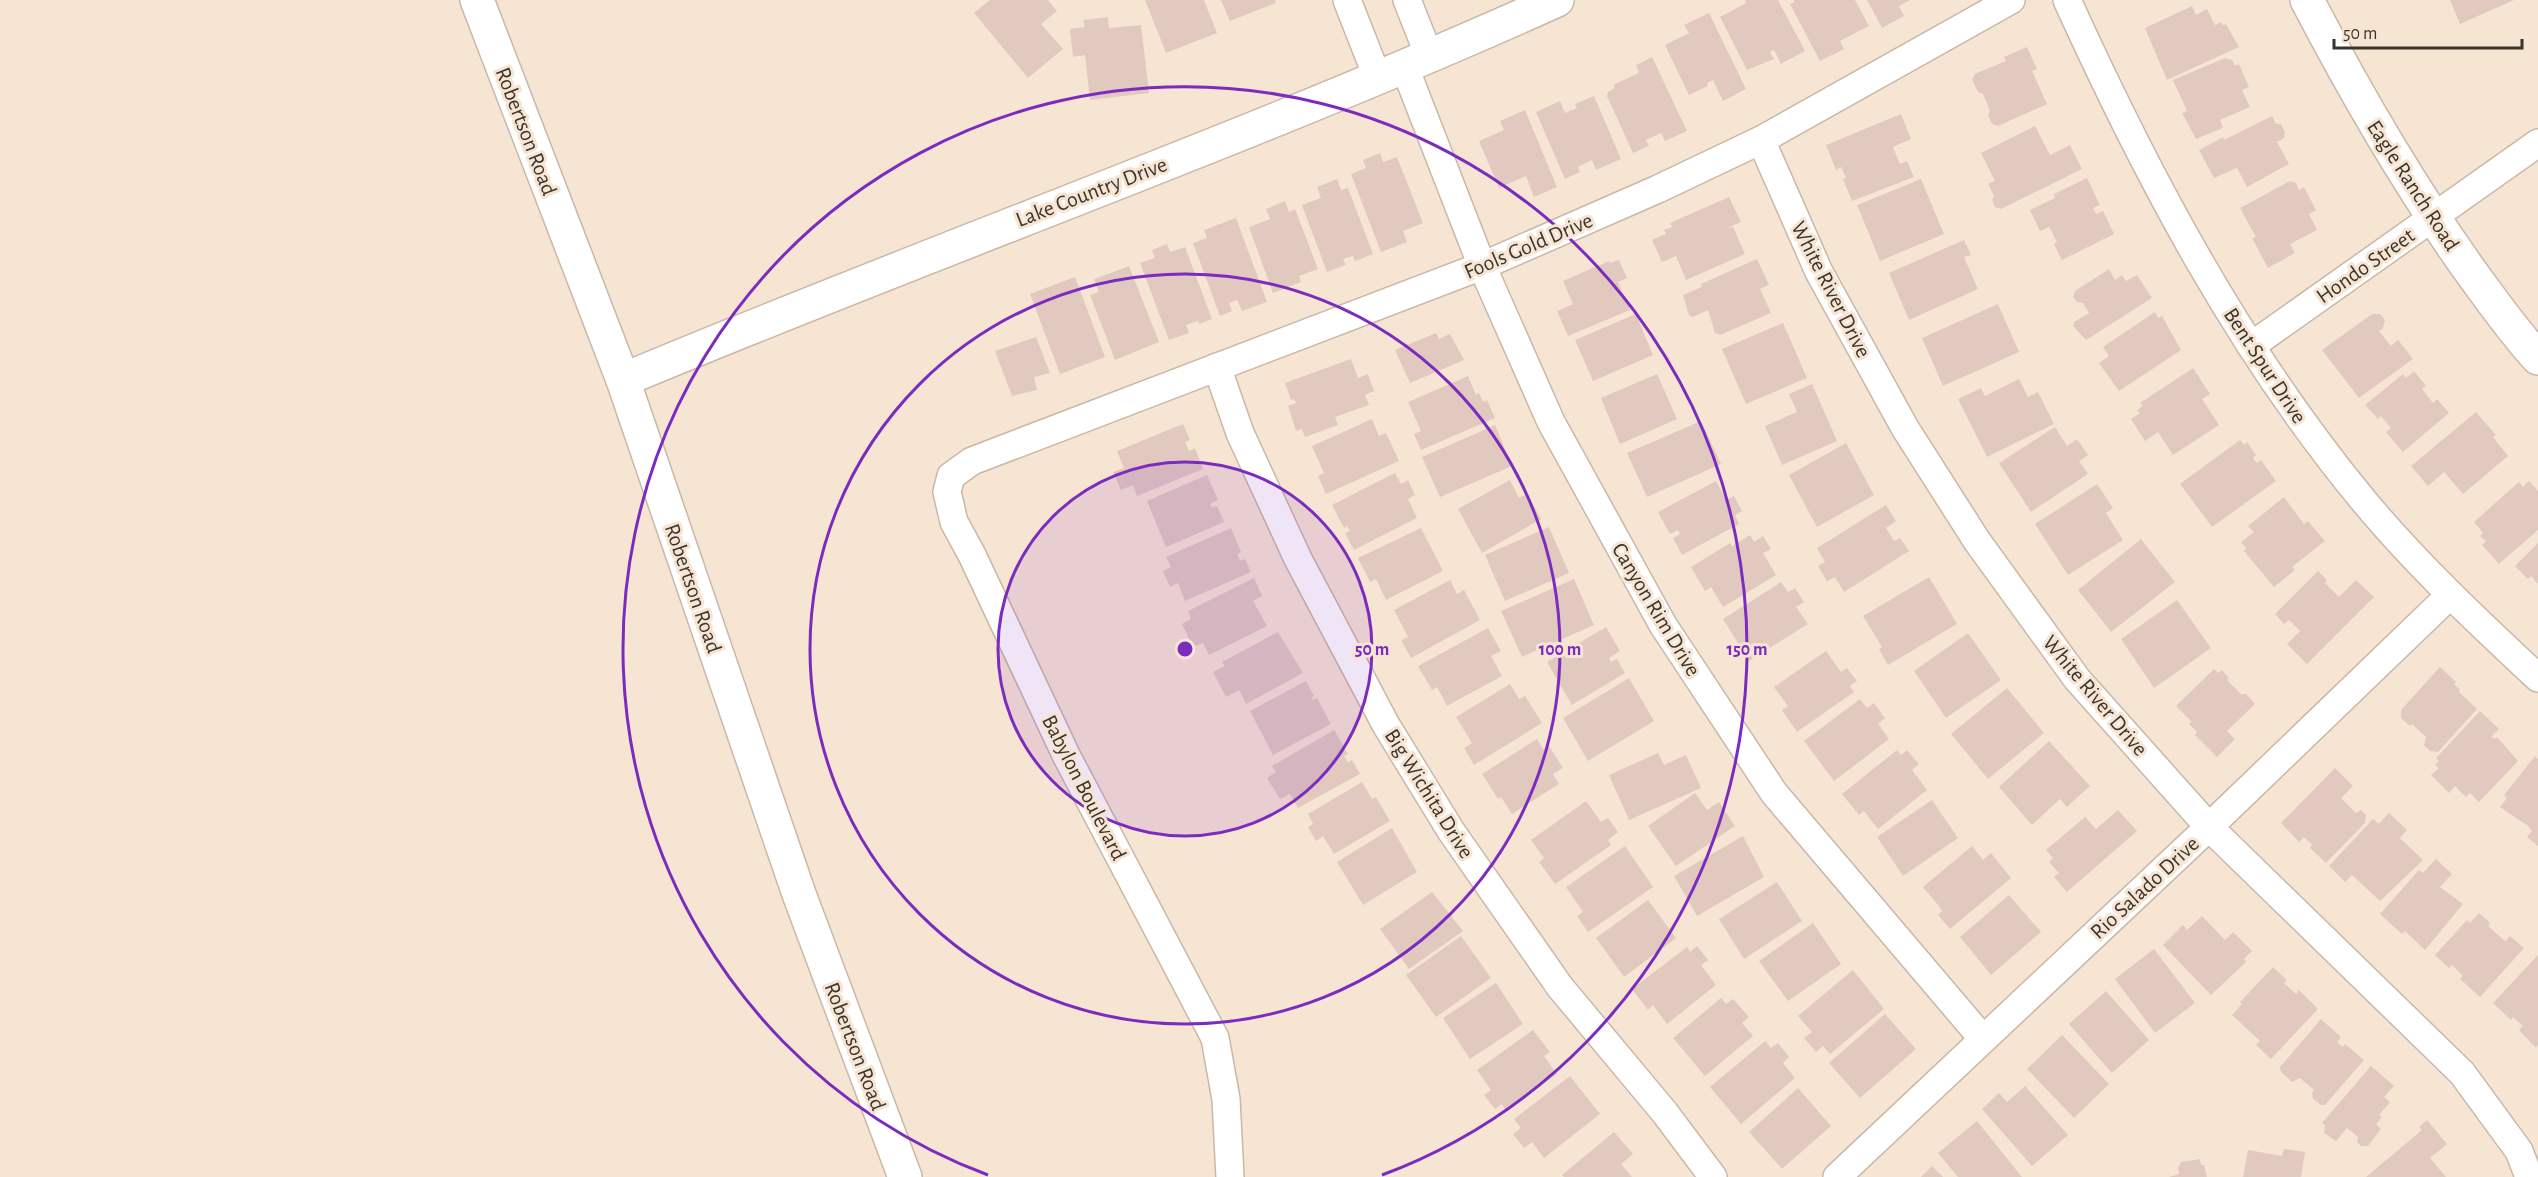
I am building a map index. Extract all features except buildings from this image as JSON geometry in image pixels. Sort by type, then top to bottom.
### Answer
[{"type":"street","name":"Robertson Road","points":[[477,0],[623,380],[799,894],[905,1177]]},
{"type":"street","points":[[1347,0],[1404,68]]},
{"type":"street","points":[[1404,68],[1407,0]]},
{"type":"street","name":"Lake Country Drive","points":[[623,380],[960,243],[1404,68],[1557,0]]},
{"type":"street","name":"Fools Gold Drive","points":[[1022,441],[1482,266],[1658,189],[1761,140],[2011,0]]},
{"type":"street","name":"Bent Spur Drive","points":[[2067,0],[2093,58],[2188,244],[2309,432],[2363,500],[2449,596],[2538,678]]},
{"type":"street","name":"Eagle Ranch Road","points":[[2307,0],[2357,95],[2432,218],[2518,336],[2538,358]]},
{"type":"street","name":"Canyon Rim Drive","points":[[1404,68],[1482,266],[1551,422],[1663,625],[1774,793],[1983,1039]]},
{"type":"street","name":"White River Drive","points":[[1761,140],[1819,272],[1905,428],[1977,541],[2077,679],[2209,827],[2462,1073],[2519,1151],[2529,1177]]},
{"type":"street","name":"Hondo Street","points":[[2251,345],[2538,143]]},
{"type":"street","name":"Big Wichita Drive","points":[[1217,367],[1240,433],[1298,559],[1404,754],[1451,831],[1560,987],[1665,1113],[1713,1177]]},
{"type":"street","name":"Babylon Boulevard","points":[[1022,441],[972,461],[951,476],[947,492],[954,522],[972,555],[1066,755],[1215,1038],[1226,1099],[1230,1177]]},
{"type":"street","name":"Rio Salado Drive","points":[[1837,1177],[2209,827],[2449,596]]}]
